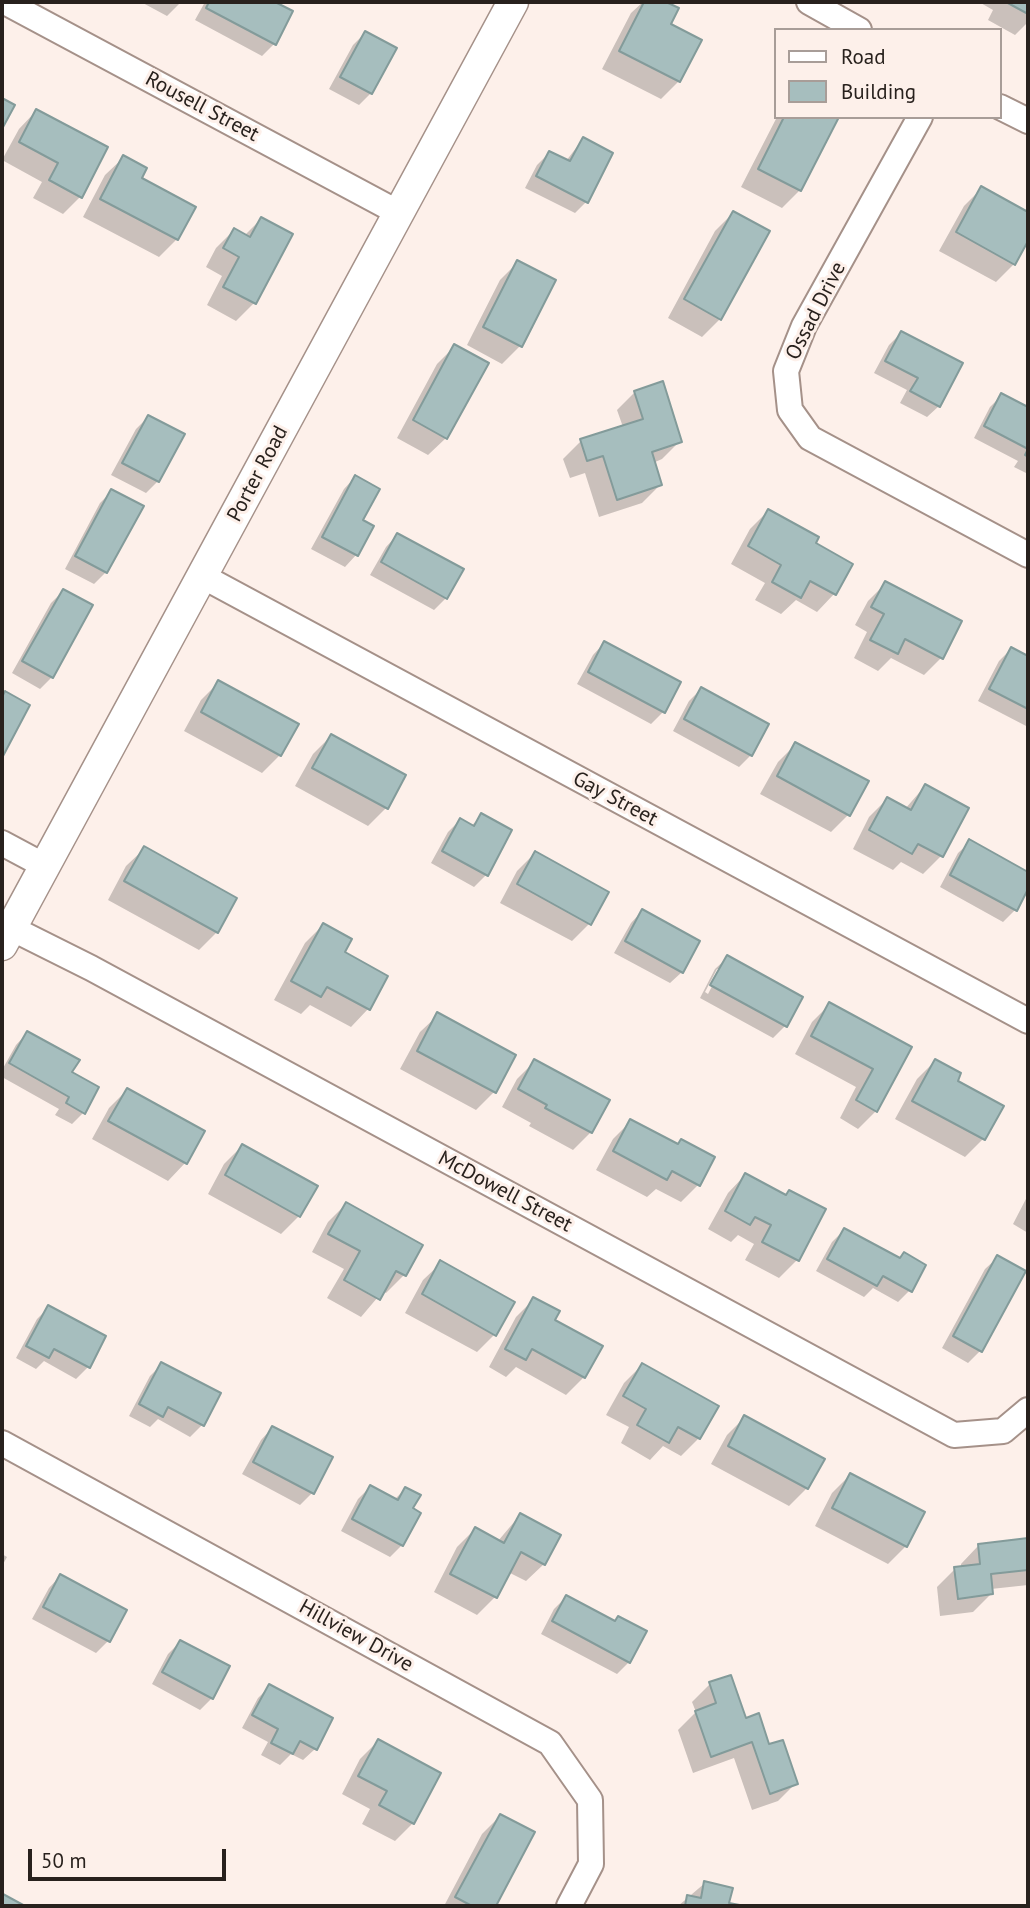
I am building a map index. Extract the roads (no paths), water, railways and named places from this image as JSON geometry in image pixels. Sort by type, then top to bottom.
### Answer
[{"type":"street","name":"Rousell Street","points":[[5,2],[399,213]]},
{"type":"street","name":"Porter Road","points":[[6,937],[513,2]]},
{"type":"street","points":[[809,2],[855,28]]},
{"type":"street","points":[[1002,108],[1028,121]]},
{"type":"street","name":"Ossad Drive","points":[[919,119],[804,327],[786,371],[790,410],[810,438],[1028,555]]},
{"type":"street","name":"Gay Street","points":[[202,576],[1028,1021]]},
{"type":"street","points":[[2,843],[45,866]]},
{"type":"street","name":"McDowell Street","points":[[6,937],[91,968],[954,1435],[1003,1431],[1028,1410]]},
{"type":"street","name":"Hillview Drive","points":[[2,1443],[550,1742],[590,1800],[591,1864],[569,1906]]}]
